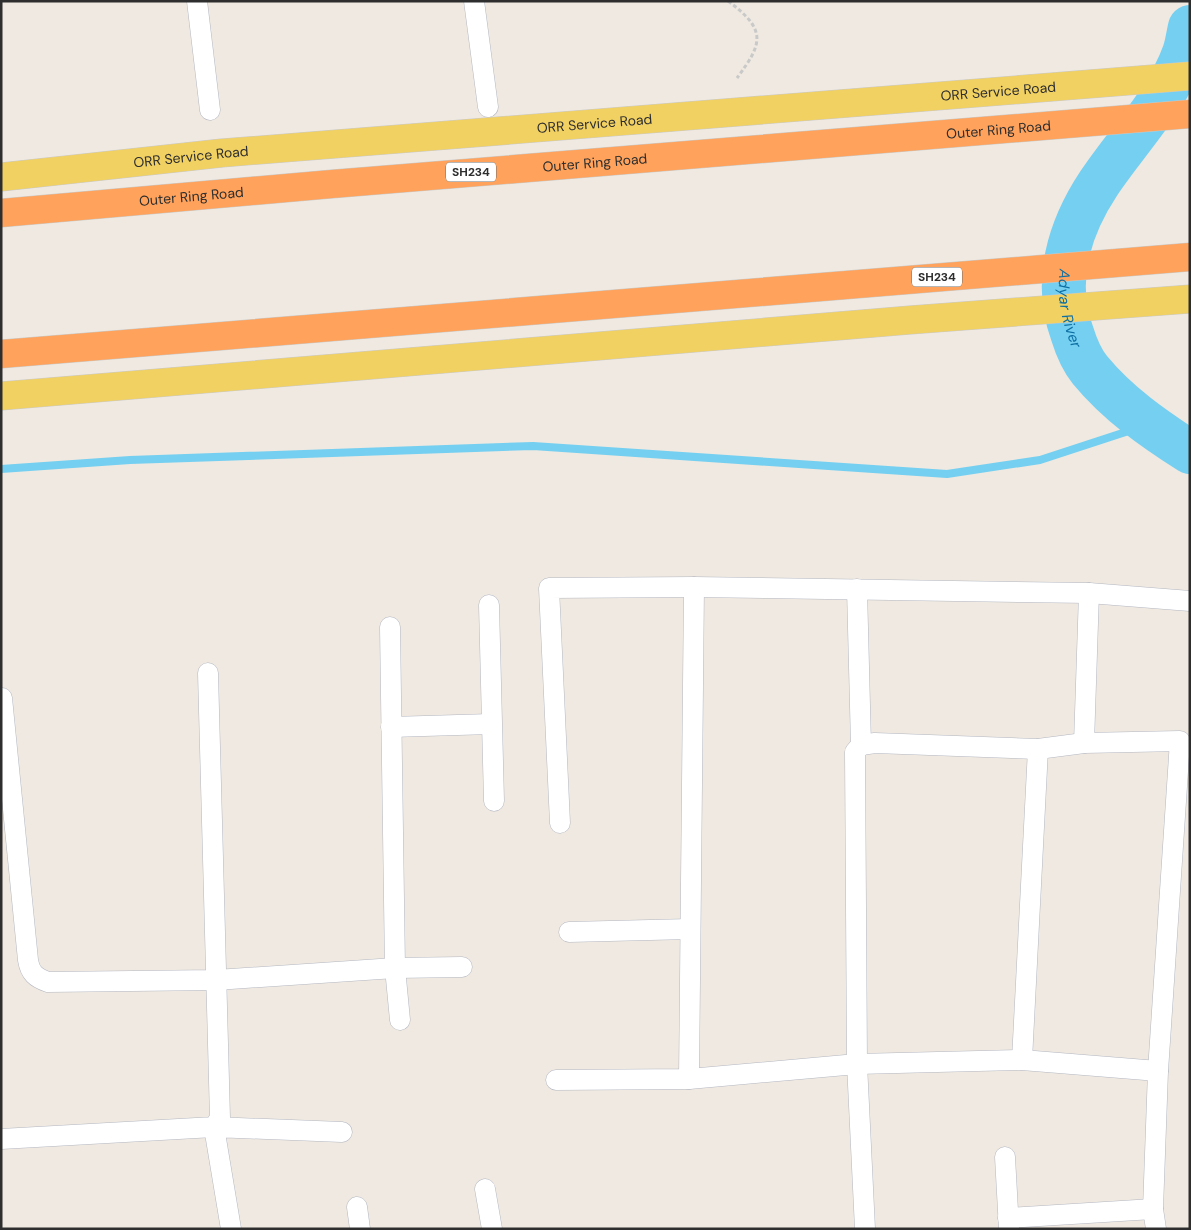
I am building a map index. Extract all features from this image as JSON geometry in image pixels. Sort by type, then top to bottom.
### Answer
[{"type":"highway","name":"Outer Ring Road","points":[[1,214],[332,184],[1190,114]]},
{"type":"highway","name":"SH234","points":[[1,354],[1190,257]]},
{"type":"main road","name":"ORR Service Road","points":[[1,177],[222,153],[1190,76]]},
{"type":"main road","points":[[1,396],[1190,299]]},
{"type":"street","points":[[197,1],[210,110]]},
{"type":"street","points":[[474,1],[488,107]]},
{"type":"street","points":[[689,1079],[694,587]]},
{"type":"street","points":[[560,823],[549,588],[694,587],[1089,593],[1190,601]]},
{"type":"street","points":[[857,589],[860,745],[856,752],[858,1064],[865,1229]]},
{"type":"street","points":[[1084,743],[1089,593]]},
{"type":"street","points":[[490,605],[494,802]]},
{"type":"street","points":[[390,627],[396,968],[400,1020]]},
{"type":"street","points":[[208,673],[220,1118],[214,1127],[231,1229]]},
{"type":"street","points":[[2,698],[28,960],[29,968],[36,978],[48,982],[216,980],[396,968],[462,967]]},
{"type":"street","points":[[391,727],[491,724]]},
{"type":"street","points":[[860,745],[875,743],[1038,749],[1084,743],[1180,741],[1158,1071],[1153,1209],[1156,1229]]},
{"type":"street","points":[[1022,1060],[1038,749]]},
{"type":"street","points":[[568,932],[690,929]]},
{"type":"street","points":[[556,1080],[689,1079],[858,1064],[1022,1060],[1158,1071]]},
{"type":"street","points":[[1,1139],[214,1127],[342,1132]]},
{"type":"street","points":[[1005,1157],[1009,1224],[1153,1209]]},
{"type":"street","points":[[485,1189],[492,1229]]},
{"type":"street","points":[[357,1207],[360,1229]]},
{"type":"path","points":[[728,1],[747,18],[758,42],[754,54],[737,78]]},
{"type":"waterway","name":"Adyar River","points":[[1190,27],[1184,53],[1177,71],[1167,88],[1088,200],[1072,237],[1064,275],[1066,313],[1077,348],[1090,370],[1124,405],[1190,452]]},
{"type":"waterway","points":[[1,469],[130,460],[533,446],[947,474],[1040,460],[1147,425]]}]
